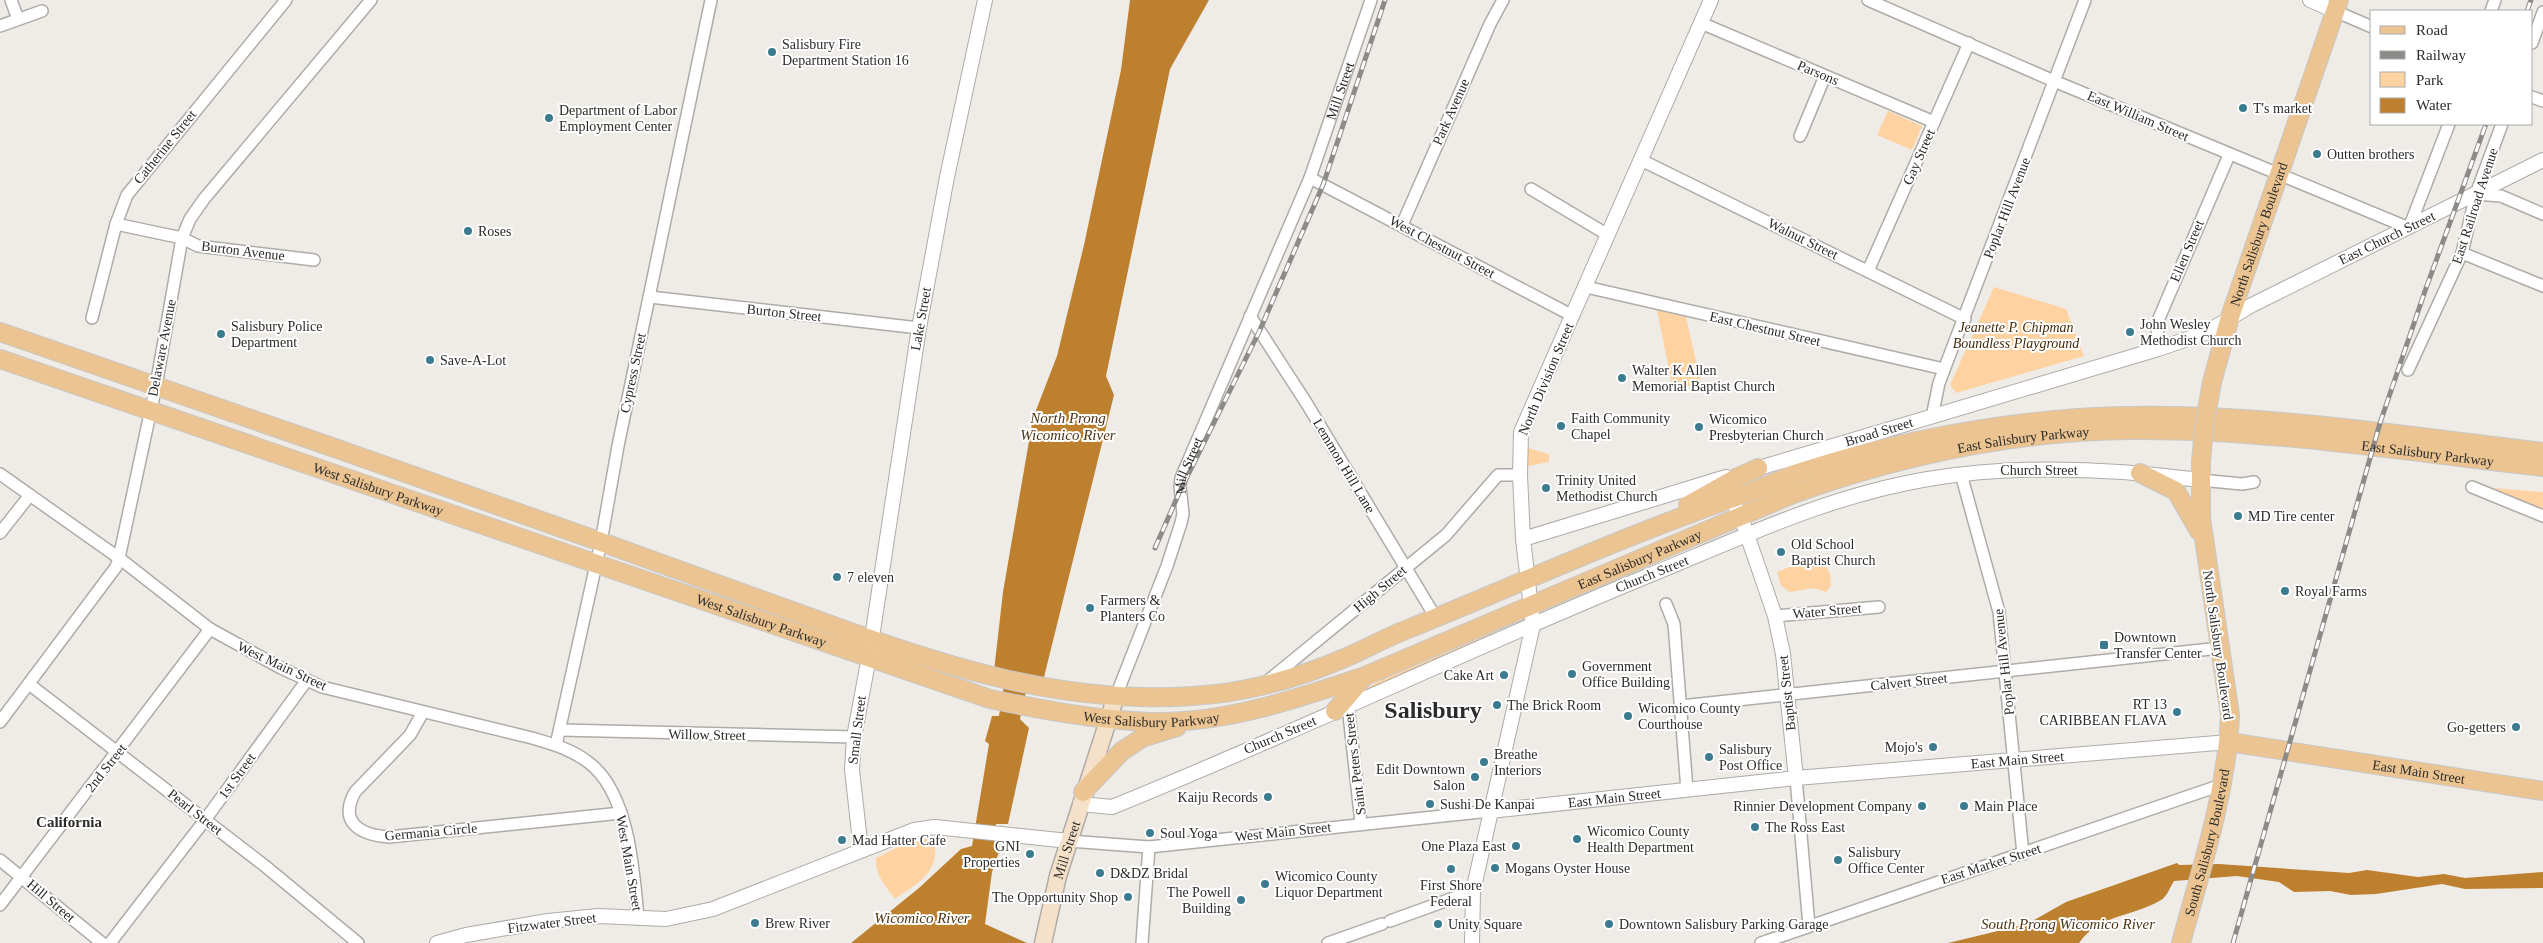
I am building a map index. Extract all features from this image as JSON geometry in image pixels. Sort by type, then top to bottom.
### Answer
[{"type":"main road","name":"North Salisbury Boulevard","points":[[2229,742],[2230,715],[2204,541],[2200,471],[2204,427],[2212,382],[2230,317],[2337,6]]},
{"type":"main road","name":"West Salisbury Parkway","points":[[0,332],[601,542],[870,648],[990,698],[1044,710],[1108,719],[1152,722],[1197,719],[1248,711],[1304,696],[1365,676],[1530,604]]},
{"type":"main road","name":"West Salisbury Parkway","points":[[0,359],[595,565],[870,648],[997,679],[1056,691],[1116,696],[1185,697],[1233,692],[1342,659],[1527,580]]},
{"type":"main road","name":"East Salisbury Parkway","points":[[1527,580],[1638,533],[1801,472],[1900,446],[2017,425],[2077,418],[2176,416],[2277,422],[2543,452]]},
{"type":"main road","name":"East Salisbury Parkway","points":[[1530,604],[1793,494],[1844,476],[1909,458],[1966,446],[2087,432],[2176,430],[2289,438],[2543,467]]},
{"type":"main road","points":[[1638,533],[1738,477],[1758,468]]},
{"type":"main road","points":[[2140,473],[2176,491],[2204,541]]},
{"type":"main road","points":[[1341,708],[1365,676]]},
{"type":"main road","name":"Mill Street","points":[[1043,943],[1058,876],[1116,696]]},
{"type":"main road","points":[[1082,798],[1122,751],[1142,738],[1197,719]]},
{"type":"main road","name":"South Salisbury Boulevard","points":[[2181,943],[2206,849],[2229,742]]},
{"type":"main road","name":"East Main Street","points":[[2229,742],[2543,791]]},
{"type":"street","points":[[11,0],[18,19]]},
{"type":"street","name":"Catherine Street","points":[[92,318],[116,224],[127,195],[136,181],[286,0]]},
{"type":"street","name":"Delaware Avenue","points":[[0,722],[116,567],[156,386],[182,238],[190,219],[204,199],[371,0]]},
{"type":"street","name":"Cypress Street","points":[[556,745],[601,542],[618,446],[711,0]]},
{"type":"street","name":"Lake Street","points":[[870,648],[919,328],[947,178],[985,0]]},
{"type":"street","name":"Mill Street","points":[[1116,696],[1167,566],[1181,523],[1183,514],[1181,478],[1310,178],[1371,0]]},
{"type":"street","name":"Park Avenue","points":[[1402,225],[1486,34],[1503,0]]},
{"type":"street","name":"North Division Street","points":[[1472,943],[1473,891],[1533,625],[1523,539],[1520,475],[1521,432],[1711,0]]},
{"type":"street","name":"East William Street","points":[[1868,0],[2228,155],[2409,228]]},
{"type":"street","name":"Poplar Hill Avenue","points":[[1932,416],[1934,397],[1944,369],[1965,319],[2085,0]]},
{"type":"street","points":[[2310,0],[2337,6],[2370,26]]},
{"type":"street","points":[[0,26],[42,11]]},
{"type":"street","points":[[2533,40],[2543,12]]},
{"type":"street","name":"Parsons","points":[[1701,23],[1934,122]]},
{"type":"street","name":"Gay Street","points":[[1868,271],[1969,43]]},
{"type":"street","points":[[1800,136],[1825,76]]},
{"type":"street","points":[[2409,228],[2448,125]]},
{"type":"street","name":"East Railroad Avenue","points":[[2408,370],[2462,252],[2476,194],[2502,125]]},
{"type":"street","name":"Ellen Street","points":[[2158,349],[2157,323],[2228,155]]},
{"type":"street","name":"Walnut Street","points":[[1641,160],[1965,319]]},
{"type":"street","name":"East Church Street","points":[[2230,317],[2543,160]]},
{"type":"street","name":"West Chestnut Street","points":[[1310,178],[1573,316]]},
{"type":"street","points":[[1531,189],[1608,235]]},
{"type":"street","points":[[2476,194],[2501,196],[2543,214]]},
{"type":"street","name":"Burton Avenue","points":[[116,224],[182,238],[198,246],[314,260]]},
{"type":"street","points":[[2462,252],[2543,286]]},
{"type":"street","name":"East Chestnut Street","points":[[1586,287],[1944,369]]},
{"type":"street","name":"Burton Street","points":[[650,297],[919,328]]},
{"type":"street","name":"Lemmon Hill Lane","points":[[1250,316],[1307,404],[1436,618]]},
{"type":"street","name":"Broad Street","points":[[1523,539],[2158,349],[2204,333],[2230,317]]},
{"type":"street","name":"Church Street","points":[[1082,798],[1112,807],[1746,535],[1793,516],[1862,494],[1961,474],[2020,469],[2140,473],[2200,471],[2242,484],[2254,482]]},
{"type":"street","name":"West Main Street","points":[[0,474],[119,558],[210,629],[307,680],[322,687],[556,745],[589,762],[605,778],[622,813],[634,882],[638,919],[666,919],[713,909],[914,830],[935,827],[1149,847],[1361,823],[1490,811]]},
{"type":"street","name":"High Street","points":[[1261,685],[1290,665],[1446,534],[1498,474],[1520,475]]},
{"type":"street","name":"Poplar Hill Avenue","points":[[1961,474],[1996,595],[2023,854]]},
{"type":"street","points":[[2472,487],[2543,516]]},
{"type":"street","points":[[0,533],[30,495]]},
{"type":"street","name":"Baptist Street","points":[[1731,498],[1741,517],[1775,616],[1783,654],[1809,926]]},
{"type":"street","points":[[1666,604],[1674,624],[1687,790]]},
{"type":"street","name":"Water Street","points":[[1775,616],[1879,607]]},
{"type":"street","name":"2nd Street","points":[[0,905],[119,752],[210,629]]},
{"type":"street","name":"Small Street","points":[[861,850],[852,770],[854,737],[870,648]]},
{"type":"street","name":"Calvert Street","points":[[1681,706],[2005,673],[2220,648]]},
{"type":"street","name":"1st Street","points":[[110,943],[205,820],[307,680]]},
{"type":"street","name":"Pearl Street","points":[[29,684],[119,752],[358,943]]},
{"type":"street","name":"Saint Peters Street","points":[[1341,708],[1361,823]]},
{"type":"street","name":"Germania Circle","points":[[423,712],[410,735],[355,792],[350,802],[352,822],[362,832],[389,838],[622,813]]},
{"type":"street","name":"Willow Street","points":[[560,730],[854,737]]},
{"type":"street","name":"East Main Street","points":[[1490,811],[1796,778],[2229,742]]},
{"type":"street","name":"East Market Street","points":[[1761,943],[2221,785]]},
{"type":"street","points":[[1142,943],[1149,847]]},
{"type":"street","name":"Hill Street","points":[[0,860],[102,943]]},
{"type":"street","points":[[1328,943],[1473,891]]},
{"type":"street","name":"Fitzwater Street","points":[[437,943],[466,935],[548,921],[598,916],[638,919]]},
{"type":"green space","points":[[1888,111],[1922,126],[1912,150],[1877,135]]},
{"type":"green space","name":"Jeanette P. Chipman Boundless Playground","points":[[1994,287],[2066,309],[2084,356],[1956,393],[1950,385]]},
{"type":"green space","points":[[1657,310],[1686,317],[1701,383],[1673,390]]},
{"type":"green space","points":[[1528,448],[1549,454],[1549,462],[1528,466]]},
{"type":"green space","points":[[2493,488],[2543,492],[2543,509]]},
{"type":"green space","points":[[1820,555],[1830,574],[1831,586],[1826,592],[1814,588],[1790,592],[1781,586],[1777,572]]},
{"type":"green space","points":[[1494,632],[1496,637],[1359,694],[1378,681]]},
{"type":"green space","points":[[930,838],[935,842],[935,856],[929,871],[924,878],[895,899],[879,875],[876,858],[906,843]]},
{"type":"water","name":"North Prong Wicomico River","points":[[1130,0],[1209,0],[1170,69],[1106,376],[1114,395],[1044,677],[1029,678],[1020,719],[1029,728],[1008,824],[996,824],[994,846],[1001,846],[992,872],[985,924],[1027,943],[851,943],[919,888],[961,849],[972,846],[989,744],[985,741],[992,716],[999,716],[1006,673],[994,671],[1003,592],[1033,418],[1057,356],[1084,245],[1121,70]]},
{"type":"water","name":"South Prong Wicomico River","points":[[2177,863],[2179,865],[2219,864],[2349,873],[2367,870],[2418,877],[2444,874],[2465,878],[2543,872],[2543,888],[2465,889],[2442,884],[2376,894],[2351,895],[2330,891],[2294,892],[2279,882],[2237,876],[2174,881],[2163,899],[2150,906],[2096,926],[2079,943],[1948,943],[2027,924],[2066,902]]},
{"type":"railway","points":[[1155,548],[1180,491],[1259,332],[1323,185],[1385,0]]},
{"type":"railway","points":[[2527,10],[2531,0]]},
{"type":"railway","points":[[2233,943],[2380,423],[2425,291],[2486,125]]},
{"type":"place","name":"Salisbury Fire Department Station 16","points":[[772,52]]},
{"type":"place","name":"T's market","points":[[2243,108]]},
{"type":"place","name":"Department of Labor Employment Center","points":[[549,118]]},
{"type":"place","name":"Outten brothers","points":[[2317,154]]},
{"type":"place","name":"Roses","points":[[468,231]]},
{"type":"place","name":"John Wesley Methodist Church","points":[[2130,332]]},
{"type":"place","name":"Salisbury Police Department","points":[[221,334]]},
{"type":"place","name":"Save-A-Lot","points":[[430,360]]},
{"type":"place","name":"Walter K Allen Memorial Baptist Church","points":[[1622,378]]},
{"type":"place","name":"Faith Community Chapel","points":[[1561,426]]},
{"type":"place","name":"Wicomico Presbyterian Church","points":[[1699,427]]},
{"type":"place","name":"Trinity United Methodist Church","points":[[1546,488]]},
{"type":"place","name":"MD Tire center","points":[[2238,516]]},
{"type":"place","name":"Old School Baptist Church","points":[[1781,552]]},
{"type":"place","name":"7 eleven","points":[[837,577]]},
{"type":"place","name":"Royal Farms","points":[[2285,591]]},
{"type":"place","name":"Farmers & Planters Co","points":[[1090,608]]},
{"type":"place","name":"Downtown Transfer Center","points":[[2104,645]]},
{"type":"place","name":"Government Office Building","points":[[1572,674]]},
{"type":"place","name":"Cake Art","points":[[1504,675]]},
{"type":"place","name":"The Brick Room","points":[[1497,705]]},
{"type":"place","name":"RT 13 CARIBBEAN FLAVA","points":[[2177,712]]},
{"type":"place","name":"Wicomico County Courthouse","points":[[1628,716]]},
{"type":"place","name":"Go-getters","points":[[2516,727]]},
{"type":"place","name":"Mojo's","points":[[1933,747]]},
{"type":"place","name":"Salisbury Post Office","points":[[1709,757]]},
{"type":"place","name":"Breathe Interiors","points":[[1484,762]]},
{"type":"place","name":"Edit Downtown Salon","points":[[1475,777]]},
{"type":"place","name":"Kaiju Records","points":[[1268,797]]},
{"type":"place","name":"Sushi De Kanpai","points":[[1430,804]]},
{"type":"place","name":"Rinnier Development Company","points":[[1922,806]]},
{"type":"place","name":"Main Place","points":[[1964,806]]},
{"type":"place","name":"The Ross East","points":[[1755,827]]},
{"type":"place","name":"Soul Yoga","points":[[1150,833]]},
{"type":"place","name":"Wicomico County Health Department","points":[[1577,839]]},
{"type":"place","name":"Mad Hatter Cafe","points":[[842,840]]},
{"type":"place","name":"One Plaza East","points":[[1516,846]]},
{"type":"place","name":"GNI Properties","points":[[1030,854]]},
{"type":"place","name":"Salisbury Office Center","points":[[1838,860]]},
{"type":"place","name":"Mogans Oyster House","points":[[1495,868]]},
{"type":"place","name":"First Shore Federal","points":[[1451,869]]},
{"type":"place","name":"D&DZ Bridal","points":[[1100,873]]},
{"type":"place","name":"Wicomico County Liquor Department","points":[[1265,884]]},
{"type":"place","name":"The Opportunity Shop","points":[[1128,897]]},
{"type":"place","name":"The Powell Building","points":[[1241,900]]},
{"type":"place","name":"Brew River","points":[[755,923]]},
{"type":"place","name":"Unity Square","points":[[1438,924]]},
{"type":"place","name":"Downtown Salisbury Parking Garage","points":[[1609,924]]},
{"type":"district","name":"Salisbury","points":[[1433,710]]},
{"type":"district","name":"California","points":[[69,822]]},
{"type":"water label","name":"Wicomico River","points":[[922,918]]}]
